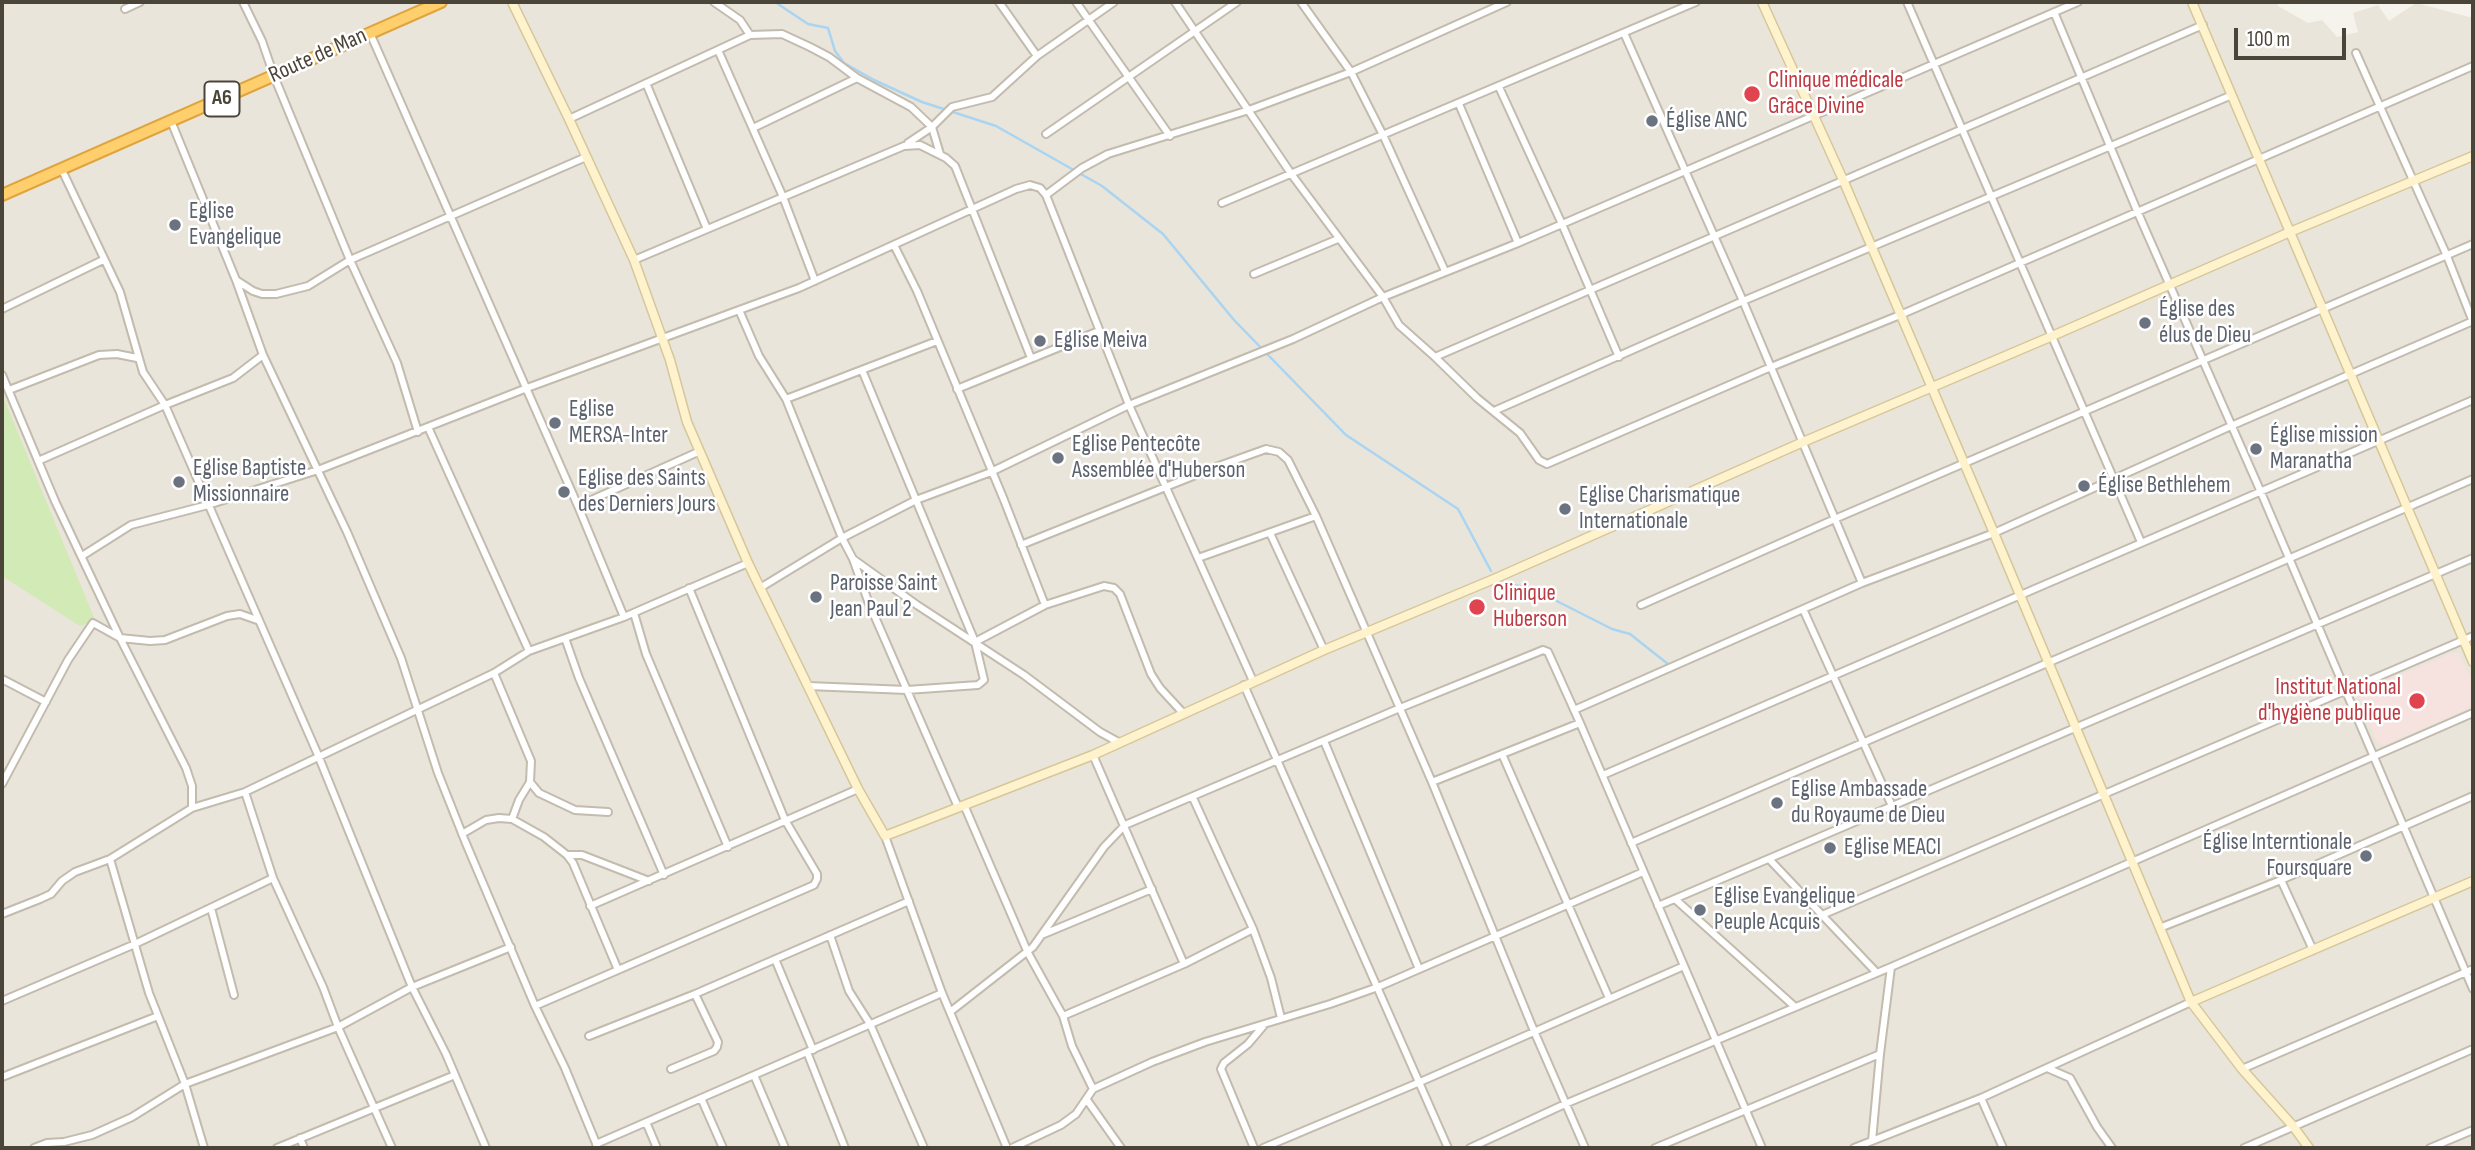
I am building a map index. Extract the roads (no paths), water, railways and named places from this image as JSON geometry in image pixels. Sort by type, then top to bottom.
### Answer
[{"type":"highway","name":"Route de Man","points":[[2,195],[441,2]]},
{"type":"street","points":[[125,9],[140,2]]},
{"type":"street","points":[[243,2],[350,260],[397,363],[418,432]]},
{"type":"street","points":[[512,2],[634,260],[662,337],[698,452],[748,563],[858,789],[885,836],[942,993],[1010,1148],[1061,1125],[1076,1114],[1093,1089],[1205,1042],[1378,987],[1643,872]]},
{"type":"street","points":[[714,2],[740,20],[750,35]]},
{"type":"street","points":[[999,2],[1037,56]]},
{"type":"street","points":[[1076,2],[1170,136]]},
{"type":"street","points":[[634,260],[904,146],[932,128],[952,107],[989,99],[1037,56],[1114,2]]},
{"type":"street","points":[[1175,2],[1292,175],[1383,297],[1399,325],[1477,398],[1520,433],[1539,460],[1547,464],[1771,367],[1899,316],[2473,66]]},
{"type":"street","points":[[1046,134],[1237,2]]},
{"type":"street","points":[[1301,2],[1351,72],[1384,136],[1445,271]]},
{"type":"street","points":[[1046,195],[1082,168],[1108,154],[1249,110],[1351,72],[1507,2]]},
{"type":"street","points":[[1223,204],[1696,2]]},
{"type":"street","points":[[1762,2],[1844,182],[2162,927],[2191,1002],[2242,1069],[2309,1148]]},
{"type":"street","points":[[1906,2],[2141,542]]},
{"type":"street","points":[[760,587],[842,538],[916,500],[991,472],[1129,405],[1293,339],[1383,297],[1518,243],[2078,2]]},
{"type":"street","points":[[2192,2],[2473,662]]},
{"type":"street","points":[[2054,12],[2138,213],[2347,690],[2434,897],[2470,970],[2473,989]]},
{"type":"street","points":[[1435,357],[2203,26]]},
{"type":"street","points":[[370,33],[527,388],[624,617]]},
{"type":"street","points":[[1625,33],[1743,301],[1862,583]]},
{"type":"street","points":[[569,119],[750,35],[782,34],[829,57],[857,78],[911,107],[932,128],[940,154]]},
{"type":"street","points":[[718,50],[783,197],[815,281]]},
{"type":"street","points":[[1574,710],[1862,583],[1994,533],[2231,426],[2473,322],[2447,256],[2356,53]]},
{"type":"street","points":[[753,128],[857,78]]},
{"type":"street","points":[[646,83],[707,229]]},
{"type":"street","points":[[1499,88],[1562,224],[1619,357]]},
{"type":"street","points":[[1494,411],[1743,301],[2232,95]]},
{"type":"street","points":[[1459,104],[1518,243]]},
{"type":"street","points":[[171,121],[236,280],[263,355],[318,470],[401,658],[438,773],[462,834],[597,1146],[942,993]]},
{"type":"street","points":[[904,146],[920,145],[940,154],[955,166],[1031,358]]},
{"type":"street","points":[[885,836],[1120,743],[1367,631],[1494,579],[1803,442],[2290,232],[2473,156]]},
{"type":"street","points":[[236,280],[262,294],[276,294],[308,286],[350,260],[586,157]]},
{"type":"street","points":[[61,168],[120,292],[143,372],[165,405],[318,755],[412,986],[455,1075],[486,1148]]},
{"type":"street","points":[[82,556],[131,525],[208,505],[318,470],[527,388],[815,281],[1030,186],[1040,188],[1046,195],[1129,405],[1253,681]]},
{"type":"street","points":[[1254,274],[1338,239]]},
{"type":"street","points":[[1641,605],[1836,518],[2473,244]]},
{"type":"street","points":[[894,245],[937,341],[1045,605]]},
{"type":"street","points":[[2,309],[103,260]]},
{"type":"street","points":[[739,310],[759,356],[786,399],[907,690],[1028,953],[1063,1016],[1076,1057],[1093,1089]]},
{"type":"street","points":[[957,389],[1098,331]]},
{"type":"street","points":[[786,399],[937,341]]},
{"type":"street","points":[[9,390],[99,355],[117,354],[138,358]]},
{"type":"street","points":[[38,461],[233,378],[263,355]]},
{"type":"street","points":[[808,686],[907,690],[982,684],[984,680],[975,642],[862,370]]},
{"type":"street","points":[[2,375],[38,461],[120,638],[186,768],[192,786],[192,808]]},
{"type":"street","points":[[1603,775],[2473,400]]},
{"type":"street","points":[[428,427],[529,651]]},
{"type":"street","points":[[1021,545],[1266,449],[1279,452],[1288,460],[1317,516],[1367,631],[1585,1148]]},
{"type":"street","points":[[578,506],[698,452]]},
{"type":"street","points":[[1631,843],[2473,479]]},
{"type":"street","points":[[1198,558],[1317,516]]},
{"type":"street","points":[[1269,533],[1324,650]]},
{"type":"street","points":[[1658,906],[2078,729],[2473,558]]},
{"type":"street","points":[[853,559],[917,605],[1024,675],[1100,732],[1120,743]]},
{"type":"street","points":[[2,914],[51,894],[62,881],[75,872],[110,859],[192,808],[245,792],[494,673],[529,651],[634,613],[748,563]]},
{"type":"street","points":[[975,642],[1045,605],[1104,586],[1114,588],[1120,594],[1151,674],[1183,713]]},
{"type":"street","points":[[536,1006],[814,884],[817,874],[785,820],[689,588]]},
{"type":"street","points":[[1803,609],[1892,806]]},
{"type":"street","points":[[634,613],[646,654],[727,848]]},
{"type":"street","points":[[2,784],[68,660],[93,622],[120,638],[150,641],[165,640],[212,621],[240,614],[257,620]]},
{"type":"street","points":[[1822,915],[2473,636]]},
{"type":"street","points":[[565,638],[579,678],[664,875]]},
{"type":"street","points":[[950,1012],[1028,953],[1104,847],[1125,825],[1543,650],[1548,652],[1603,775],[1762,1148]]},
{"type":"street","points":[[494,673],[529,754],[532,768],[530,782],[512,819]]},
{"type":"street","points":[[2,679],[46,702]]},
{"type":"street","points":[[1244,685],[1448,1148]]},
{"type":"street","points":[[1470,1148],[1565,1104],[1891,967],[2473,713]]},
{"type":"street","points":[[1432,782],[1580,723]]},
{"type":"street","points":[[1324,741],[1419,969]]},
{"type":"street","points":[[1093,754],[1184,964]]},
{"type":"street","points":[[1502,754],[1609,998]]},
{"type":"street","points":[[2,760],[11,765]]},
{"type":"street","points":[[530,782],[539,793],[575,810],[608,812]]},
{"type":"street","points":[[590,906],[858,789]]},
{"type":"street","points":[[245,792],[273,878],[392,1148]]},
{"type":"street","points":[[2162,927],[2281,880],[2473,796]]},
{"type":"street","points":[[1193,798],[1253,929],[1280,1018]]},
{"type":"street","points":[[462,834],[486,820],[512,819],[544,836],[566,855],[573,863],[618,970]]},
{"type":"street","points":[[566,855],[582,855],[649,881]]},
{"type":"street","points":[[110,859],[158,1016],[185,1084],[204,1148]]},
{"type":"street","points":[[1770,860],[1876,972]]},
{"type":"street","points":[[2,1001],[135,944],[273,878]]},
{"type":"street","points":[[2281,880],[2313,950]]},
{"type":"street","points":[[1854,1148],[1981,1098],[2191,1002],[2473,881]]},
{"type":"street","points":[[1042,935],[1152,889]]},
{"type":"street","points":[[1675,899],[1794,1006]]},
{"type":"street","points":[[589,1036],[695,994],[909,901]]},
{"type":"street","points":[[211,908],[234,995]]},
{"type":"street","points":[[1063,1016],[1184,964],[1253,929]]},
{"type":"street","points":[[830,935],[849,992],[870,1024],[924,1148]]},
{"type":"street","points":[[34,1148],[92,1135],[132,1117],[185,1084],[338,1027],[412,986],[510,947]]},
{"type":"street","points":[[775,959],[845,1148]]},
{"type":"street","points":[[1263,1148],[1684,966]]},
{"type":"street","points":[[1872,1141],[1891,967]]},
{"type":"street","points":[[2242,1069],[2470,970]]},
{"type":"street","points":[[671,1069],[714,1051],[717,1047],[718,1042],[695,994]]},
{"type":"street","points":[[2,1077],[158,1016]]},
{"type":"street","points":[[1254,1148],[1222,1069],[1224,1063],[1248,1044],[1265,1023]]},
{"type":"street","points":[[2244,1148],[2473,1049]]},
{"type":"street","points":[[1655,1148],[1880,1054]]},
{"type":"street","points":[[2047,1068],[2072,1081],[2097,1127],[2112,1148]]},
{"type":"street","points":[[277,1148],[455,1075]]},
{"type":"street","points":[[754,1075],[785,1148]]},
{"type":"street","points":[[701,1098],[723,1148]]},
{"type":"street","points":[[1981,1098],[2003,1148]]},
{"type":"street","points":[[1087,1100],[1121,1148]]},
{"type":"street","points":[[646,1122],[657,1148]]},
{"type":"street","points":[[2430,1148],[2473,1130]]},
{"type":"street","points":[[300,1138],[304,1148]]},
{"type":"waterway","points":[[775,2],[808,24],[828,28],[835,51],[844,63],[922,102],[996,126],[1102,186],[1163,234],[1234,320],[1346,435],[1458,509],[1491,571]]},
{"type":"waterway","points":[[1501,584],[1529,587],[1612,629],[1630,634],[1668,664]]},
{"type":"place","name":"Clinique médicale Grâce Divine","points":[[1752,94]]},
{"type":"place","name":"Église ANC","points":[[1652,121]]},
{"type":"place","name":"Eglise Evangelique","points":[[175,225]]},
{"type":"place","name":"Église des élus de Dieu","points":[[2145,323]]},
{"type":"place","name":"Eglise Meiva","points":[[1040,341]]},
{"type":"place","name":"Eglise MERSA-Inter","points":[[555,423]]},
{"type":"place","name":"Église mission Maranatha","points":[[2256,449]]},
{"type":"place","name":"Eglise Pentecôte Assemblée d'Huberson","points":[[1058,458]]},
{"type":"place","name":"Eglise Baptiste Missionnaire","points":[[179,482]]},
{"type":"place","name":"Église Bethlehem","points":[[2084,486]]},
{"type":"place","name":"Eglise des Saints des Derniers Jours","points":[[564,492]]},
{"type":"place","name":"Eglise Charismatique Internationale","points":[[1565,509]]},
{"type":"place","name":"Paroisse Saint Jean Paul 2","points":[[816,597]]},
{"type":"place","name":"Clinique Huberson","points":[[1477,607]]},
{"type":"place","name":"Institut National d'hygiène publique","points":[[2417,701]]},
{"type":"place","name":"Eglise Ambassade du Royaume de Dieu","points":[[1777,803]]},
{"type":"place","name":"Eglise MEACI","points":[[1830,848]]},
{"type":"place","name":"Église Interntionale Foursquare","points":[[2366,856]]},
{"type":"place","name":"Eglise Evangelique Peuple Acquis","points":[[1700,910]]}]
